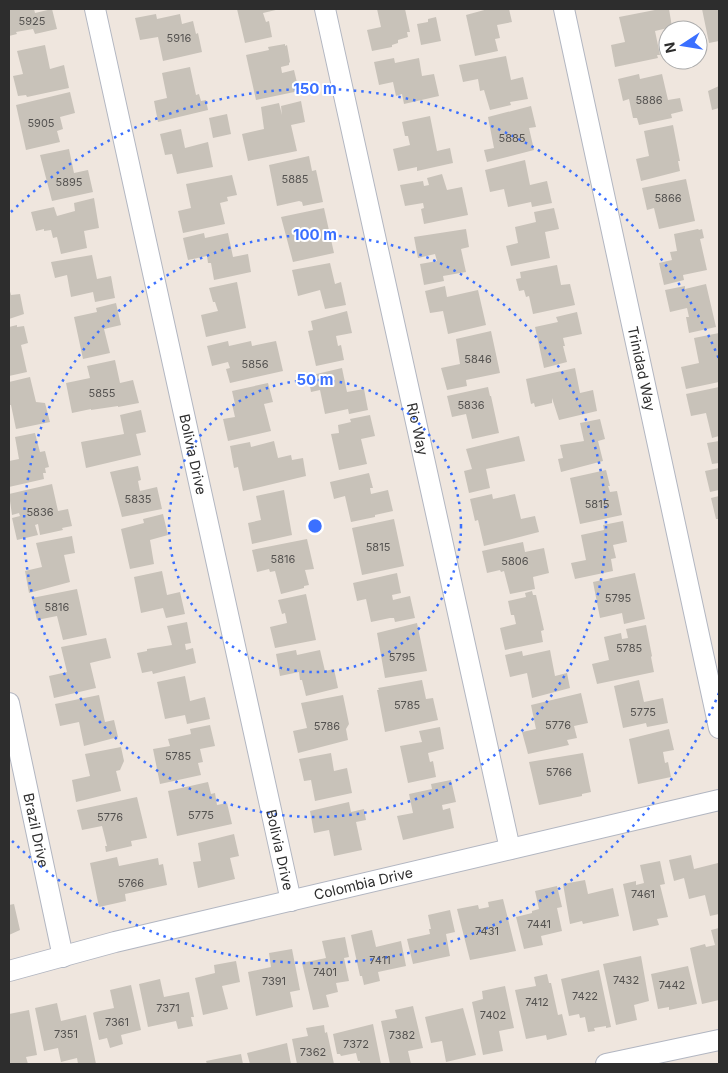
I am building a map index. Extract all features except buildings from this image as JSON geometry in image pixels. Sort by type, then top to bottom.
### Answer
[{"type":"street","name":"Bolivia Drive","points":[[95,9],[291,901]]},
{"type":"street","name":"Rio Way","points":[[325,9],[510,849]]},
{"type":"street","name":"Trinidad Way","points":[[564,9],[719,728]]},
{"type":"street","name":"Brazil Drive","points":[[9,703],[12,735],[63,957]]},
{"type":"street","name":"Colombia Drive","points":[[9,971],[115,942],[719,800]]},
{"type":"street","points":[[606,1064],[719,1040]]}]
